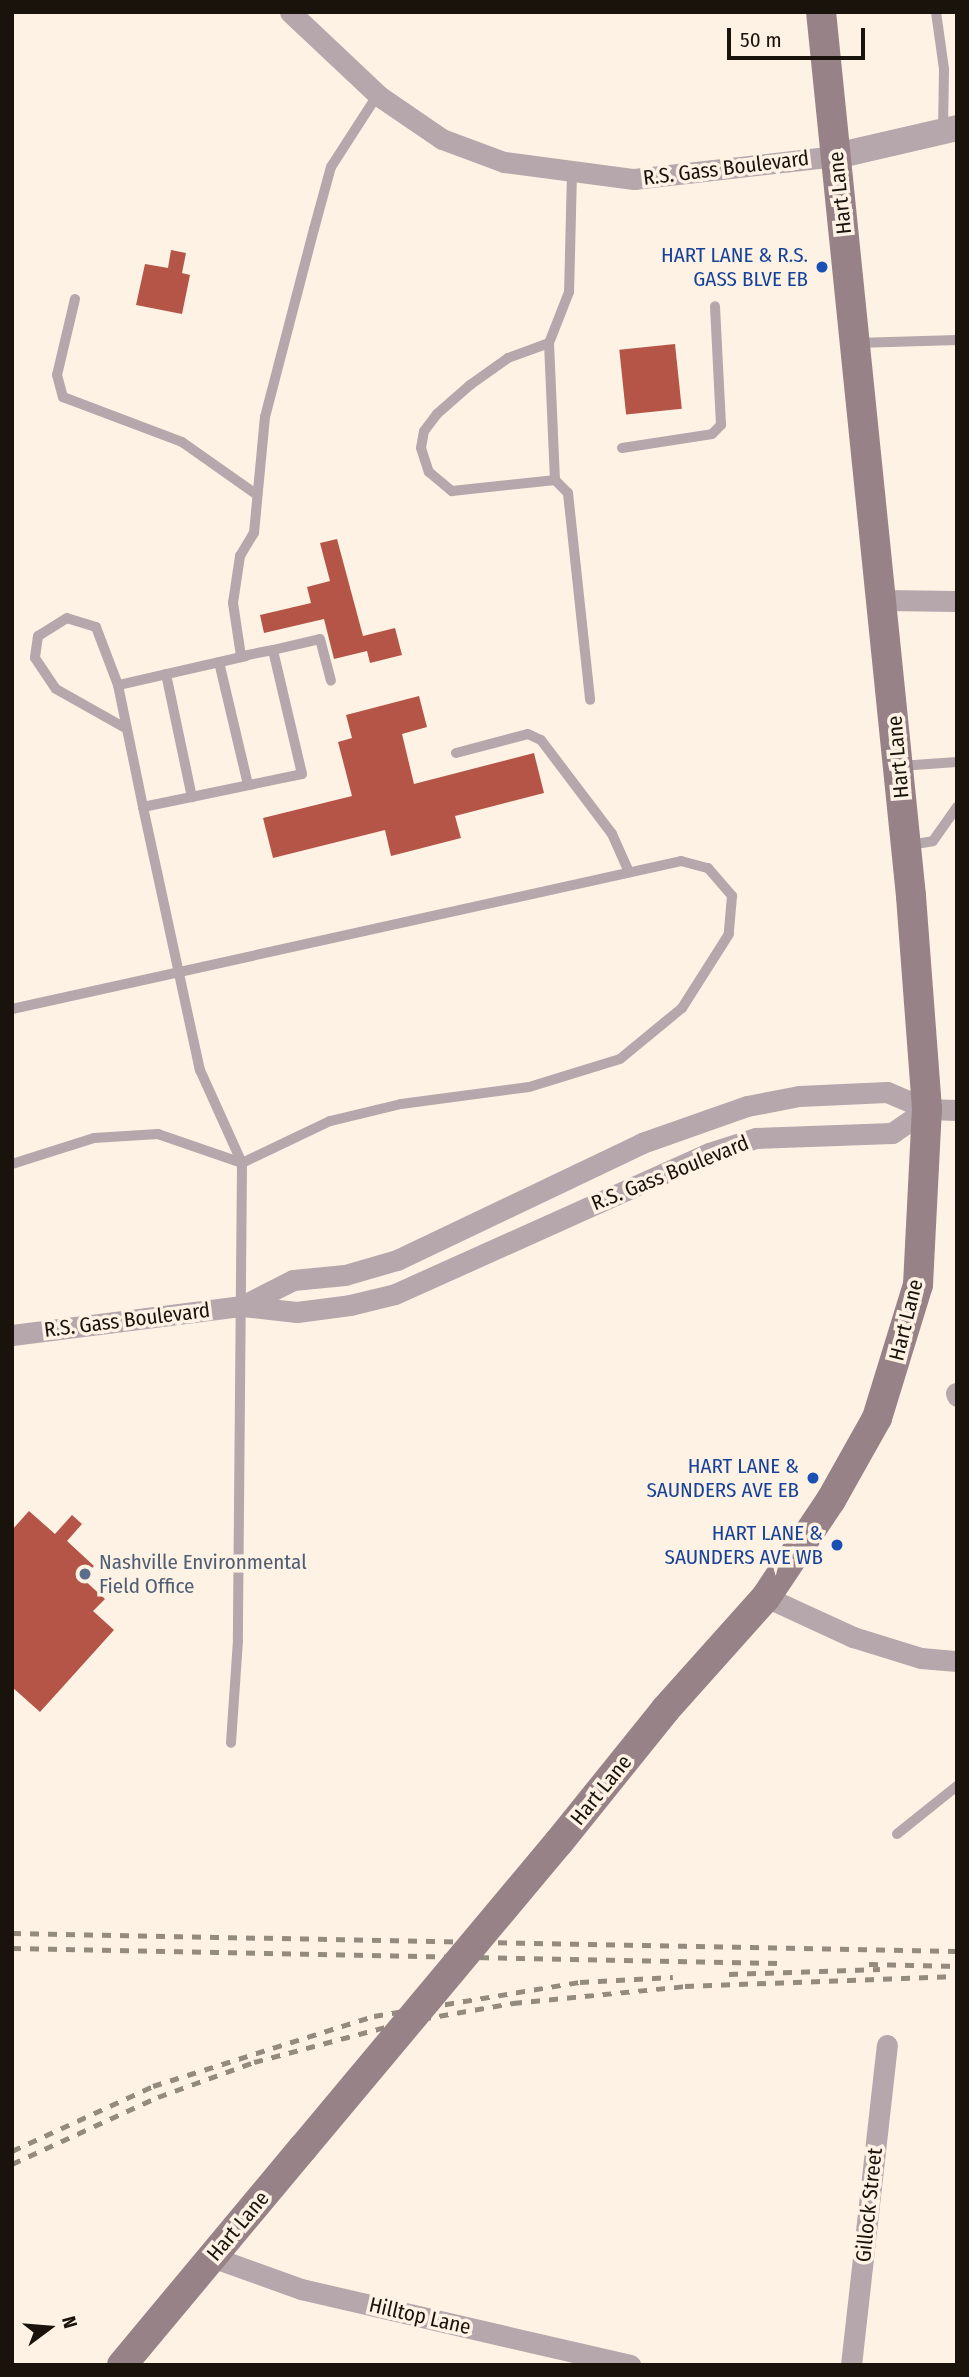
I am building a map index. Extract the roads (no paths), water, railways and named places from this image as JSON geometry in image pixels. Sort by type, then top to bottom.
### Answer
[{"type":"main road","name":"Hart Lane","points":[[122,2365],[559,1842],[665,1710],[766,1597],[831,1500],[877,1418],[905,1333],[918,1285],[927,1110],[884,600],[821,12]]},
{"type":"street","name":"R.S. Gass Boulevard","points":[[290,12],[378,94],[442,139],[504,162],[634,179],[836,156]]},
{"type":"street","points":[[836,156],[950,130]]},
{"type":"street","points":[[884,600],[957,601]]},
{"type":"street","name":"R.S. Gass Boulevard","points":[[242,1306],[293,1280],[345,1275],[397,1260],[642,1143],[747,1105],[799,1096],[887,1092],[927,1110]]},
{"type":"street","name":"R.S. Gass Boulevard","points":[[12,1335],[242,1306],[298,1312],[395,1294],[709,1153],[756,1138],[892,1133],[927,1110]]},
{"type":"street","points":[[927,1110],[957,1110]]},
{"type":"street","points":[[766,1597],[853,1637],[921,1658],[957,1661]]},
{"type":"street","name":"Gillock Street","points":[[851,2365],[887,2045]]},
{"type":"street","name":"Hilltop Lane","points":[[212,2257],[301,2289],[631,2365]]},
{"type":"lane","points":[[936,12],[950,130]]},
{"type":"lane","points":[[246,656],[240,656],[233,603],[240,556],[254,533],[265,417],[331,167],[378,94]]},
{"type":"lane","points":[[572,172],[569,292],[549,343],[555,480],[573,505],[590,700]]},
{"type":"lane","points":[[75,299],[57,375],[63,397],[182,442],[257,495]]},
{"type":"lane","points":[[621,448],[712,434],[721,425],[715,306]]},
{"type":"lane","points":[[856,343],[957,340]]},
{"type":"lane","points":[[549,343],[508,358],[470,385],[437,414],[424,431],[421,448],[429,472],[452,491],[555,480]]},
{"type":"lane","points":[[127,729],[56,689],[35,658],[38,636],[67,618],[96,627],[118,685],[200,1070],[242,1163],[239,1640],[231,1743]]},
{"type":"lane","points":[[118,685],[320,639],[331,681]]},
{"type":"lane","points":[[143,807],[302,774],[273,650]]},
{"type":"lane","points":[[219,662],[248,785]]},
{"type":"lane","points":[[166,674],[191,797]]},
{"type":"lane","points":[[456,753],[528,734],[541,740],[612,834],[629,872]]},
{"type":"lane","points":[[900,766],[957,762]]},
{"type":"lane","points":[[906,846],[933,841],[957,807]]},
{"type":"lane","points":[[12,1009],[681,861],[708,867],[732,895],[729,934],[682,1008],[620,1059],[529,1087],[401,1104],[330,1121],[242,1163],[158,1134],[94,1138],[12,1164]]},
{"type":"lane","points":[[897,1834],[957,1786]]},
{"type":"railway","points":[[12,1933],[957,1951]]},
{"type":"railway","points":[[12,1948],[782,1963]]},
{"type":"railway","points":[[869,1964],[957,1966]]},
{"type":"railway","points":[[729,1974],[880,1969]]},
{"type":"railway","points":[[12,2164],[158,2097],[254,2062],[404,2022],[513,2003],[685,1986],[957,1976]]},
{"type":"railway","points":[[12,2151],[153,2086],[374,2016],[580,1982],[673,1977]]},
{"type":"place","name":"HART LANE & R.S. GASS BLVE EB","points":[[822,267]]},
{"type":"place","name":"HART LANE & SAUNDERS AVE EB","points":[[813,1478]]},
{"type":"place","name":"HART LANE & SAUNDERS AVE WB","points":[[837,1545]]},
{"type":"place","name":"Nashville Environmental Field Office","points":[[85,1574]]}]
